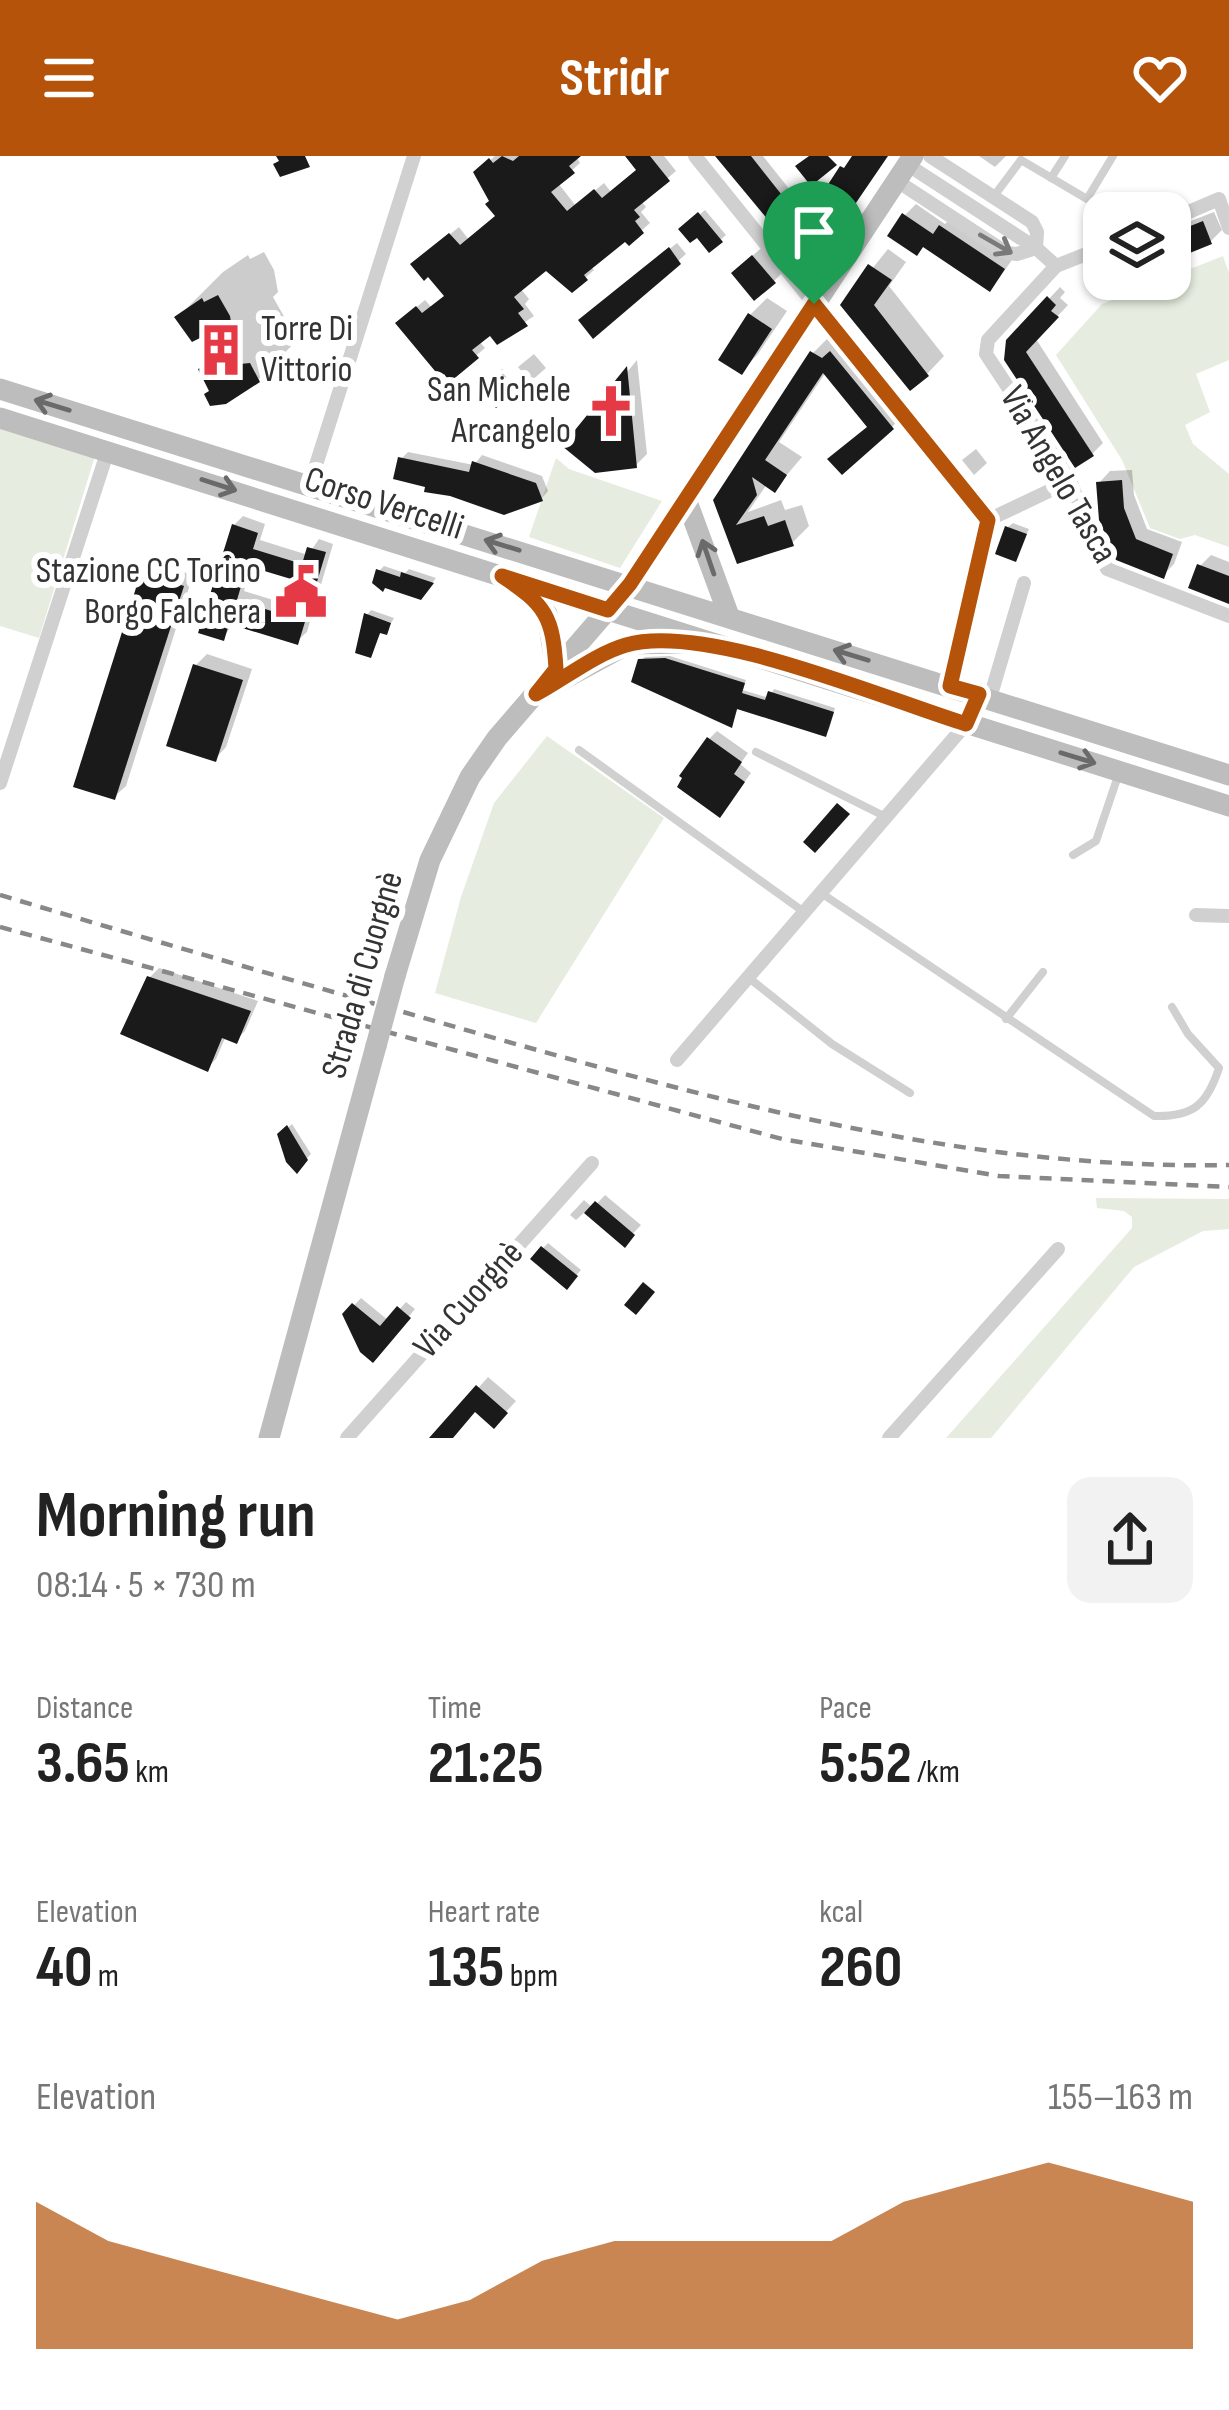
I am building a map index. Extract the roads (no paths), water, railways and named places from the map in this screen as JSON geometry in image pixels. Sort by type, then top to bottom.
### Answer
[{"type":"main road","name":"Strada di Cuorgnè","points":[[268,1438],[395,976],[430,860],[450,812],[489,749],[630,584],[906,167]]},
{"type":"main road","name":"Corso Vercelli","points":[[0,389],[1229,775]]},
{"type":"main road","name":"Corso Vercelli","points":[[0,418],[1229,806]]},
{"type":"main road","points":[[686,499],[729,616]]},
{"type":"main road","points":[[502,576],[542,605],[552,630],[556,669]]},
{"type":"main road","points":[[536,694],[628,644],[721,644]]},
{"type":"street","points":[[310,484],[414,156]]},
{"type":"street","points":[[695,156],[988,520]]},
{"type":"street","points":[[930,156],[1032,222],[1036,248]]},
{"type":"street","points":[[906,167],[1007,253],[1036,248]]},
{"type":"street","points":[[1191,211],[1219,199],[1229,228]]},
{"type":"street","points":[[1036,248],[1057,266]]},
{"type":"street","name":"Via Angelo Tasca","points":[[1083,255],[1057,266],[985,346],[986,354],[1070,481],[1107,569],[1229,616]]},
{"type":"street","points":[[0,783],[108,450]]},
{"type":"street","points":[[988,520],[1070,481]]},
{"type":"street","points":[[950,686],[988,520]]},
{"type":"street","points":[[677,1060],[966,724],[984,696],[1024,583]]},
{"type":"street","points":[[1196,915],[1229,916]]},
{"type":"street","name":"Via Cuorgnè","points":[[347,1438],[592,1163]]},
{"type":"street","points":[[889,1438],[1058,1249]]},
{"type":"lane","points":[[1051,178],[1065,156]]},
{"type":"lane","points":[[993,197],[1023,158],[1087,199],[1113,156]]},
{"type":"lane","points":[[579,750],[804,912]]},
{"type":"lane","points":[[757,752],[886,817]]},
{"type":"lane","points":[[1073,855],[1101,833],[1120,771]]},
{"type":"lane","points":[[820,892],[1154,1116],[1180,1117],[1197,1110],[1220,1068],[1188,1034],[1172,1006]]},
{"type":"lane","points":[[1006,1019],[1042,972]]},
{"type":"lane","points":[[748,977],[832,1043],[910,1093]]},
{"type":"railway","points":[[0,895],[480,1034],[758,1108],[850,1128],[1037,1156],[1229,1165]]},
{"type":"railway","points":[[0,927],[782,1139],[999,1176],[1229,1187]]},
{"type":"place","name":"Torre Di Vittorio","points":[[221,350]]},
{"type":"place","name":"San Michele Arcangelo","points":[[611,411]]},
{"type":"place","name":"Stazione CC Torino Borgo Falchera","points":[[301,592]]}]
